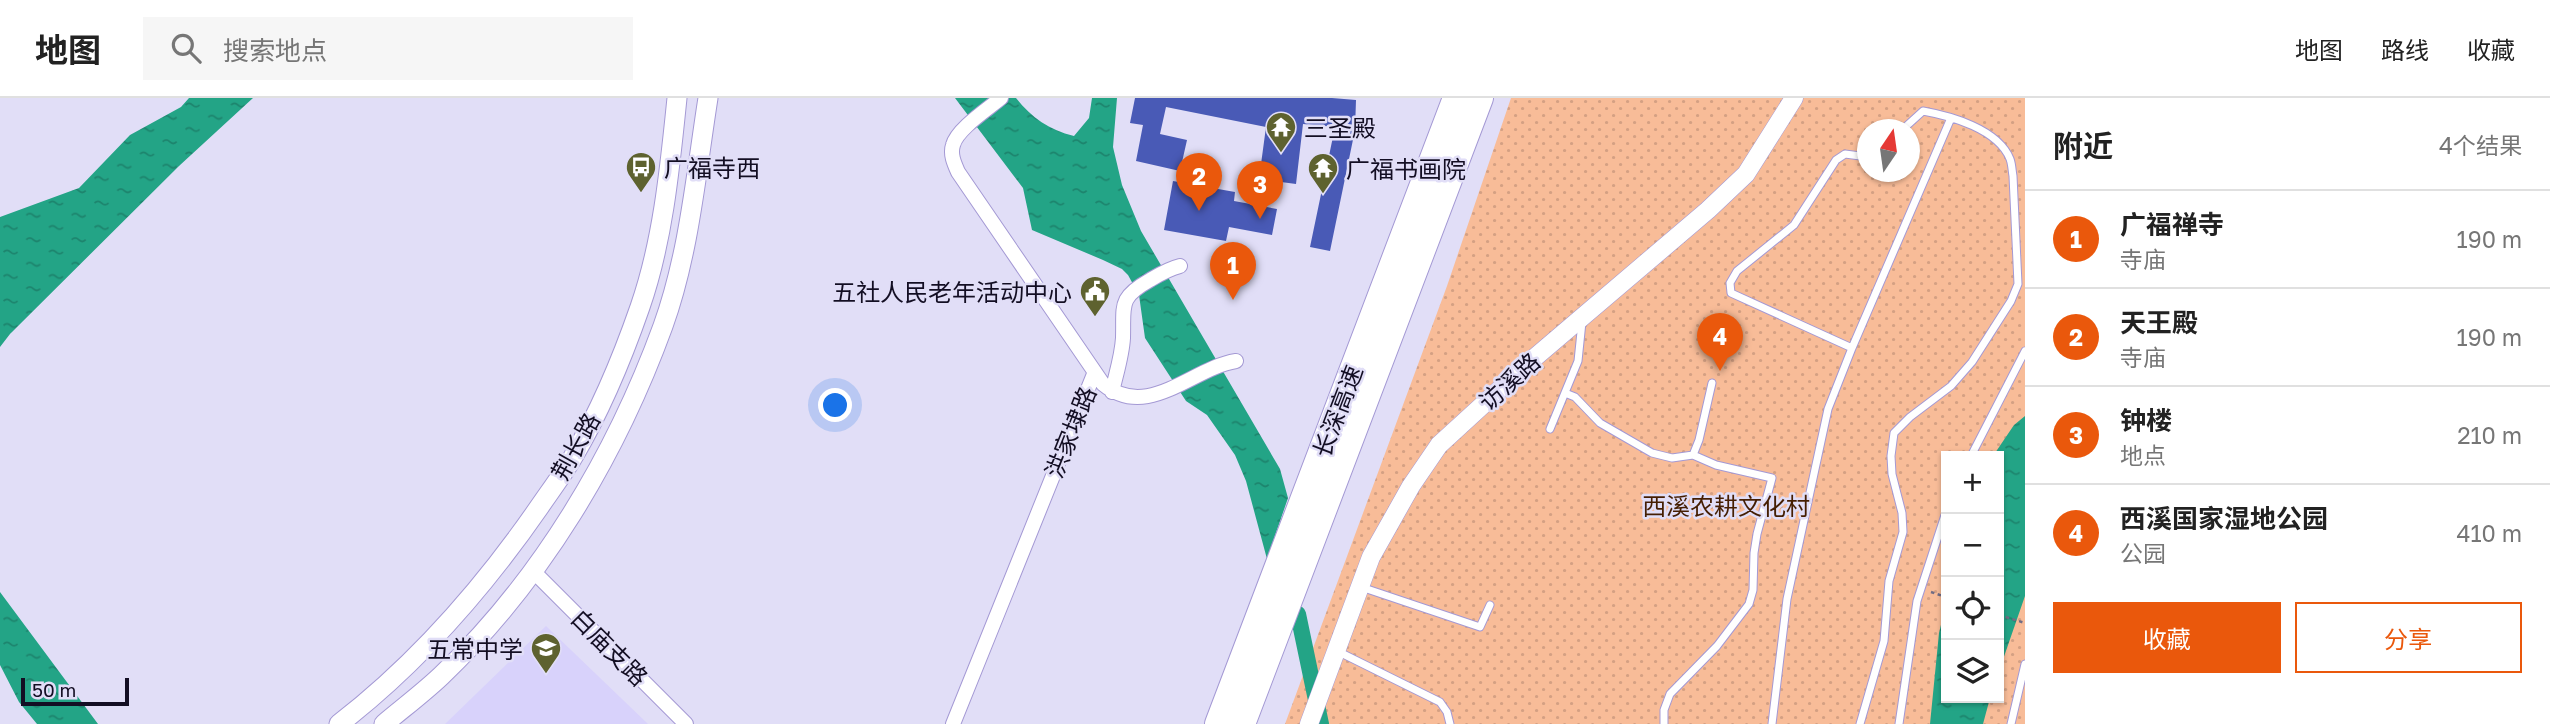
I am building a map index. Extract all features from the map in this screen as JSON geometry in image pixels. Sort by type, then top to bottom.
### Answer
[{"type":"highway","name":"长深高速","points":[[1217,724],[1456,98]]},
{"type":"highway","name":"长深高速","points":[[1242,724],[1480,98]]},
{"type":"main road","name":"荆长路","points":[[339,724],[368,700],[458,613],[508,552],[573,457],[612,376],[640,305],[662,211],[671,160],[677,98]]},
{"type":"main road","name":"荆长路","points":[[384,724],[440,676],[478,636],[533,571],[596,474],[625,416],[663,325],[682,254],[708,98]]},
{"type":"street","name":"洪家埭路","points":[[953,724],[1094,374],[958,172],[952,158],[953,145],[958,135],[1001,98]]},
{"type":"street","name":"访溪路","points":[[1310,724],[1371,557],[1411,485],[1439,444],[1746,174],[1794,98]]},
{"type":"street","points":[[1112,392],[1123,339],[1122,319],[1127,297],[1132,290],[1173,268]]},
{"type":"street","points":[[1094,374],[1112,392],[1128,398],[1146,397],[1166,392],[1229,362]]},
{"type":"street","name":"白庙支路","points":[[533,571],[686,724]]},
{"type":"lane","points":[[1860,724],[1884,641],[1889,581],[1903,532],[1902,513],[1892,474],[1894,433],[1910,416],[1951,386],[1972,362],[2000,320],[2018,284],[2010,159],[2000,145],[1982,130],[1923,111],[1914,119]]},
{"type":"lane","points":[[1772,724],[1787,599],[1828,409],[1951,118]]},
{"type":"lane","points":[[1852,348],[1731,293],[1730,283],[1737,271],[1794,225],[1836,160],[1845,154],[1857,156]]},
{"type":"lane","points":[[1550,429],[1578,362],[1582,318]]},
{"type":"lane","points":[[1974,451],[2025,351]]},
{"type":"lane","points":[[1693,455],[1712,383]]},
{"type":"lane","points":[[1565,393],[1575,397],[1600,423],[1652,453],[1672,458],[1693,455],[1716,466],[1772,478],[1757,534],[1754,590],[1749,604],[1717,646],[1670,694],[1664,710],[1664,724]]},
{"type":"lane","points":[[1899,724],[1921,588],[1945,514]]},
{"type":"lane","points":[[1361,587],[1480,626],[1490,605]]},
{"type":"lane","points":[[1336,650],[1440,702],[1447,712],[1450,724]]},
{"type":"lane","points":[[2011,724],[2025,664]]},
{"type":"path","points":[[1921,588],[1941,595]]},
{"type":"path","points":[[2004,617],[2025,624]]},
{"type":"shaded area","name":"五常中学","points":[[546,626],[648,724],[445,724]]},
{"type":"green space","name":"西溪农耕文化村","points":[[1511,98],[2025,98],[2025,724],[1285,724],[1447,286]]},
{"type":"water","points":[[189,98],[253,98],[179,166],[0,347],[0,217],[79,188],[130,135],[181,107]]},
{"type":"water","points":[[955,98],[1016,98],[1028,112],[1042,122],[1074,136],[1089,118],[1092,98],[1117,98],[1113,147],[1122,185],[1141,231],[1280,469],[1288,498],[1267,559],[1246,481],[1235,455],[1207,415],[1186,401],[1145,338],[1139,295],[1128,275],[1103,260],[1032,230],[1023,188]]},
{"type":"water","points":[[2025,416],[2025,596],[2004,657],[2004,451],[1996,451],[2014,425]]},
{"type":"water","points":[[0,592],[98,724],[37,724],[19,702],[0,665]]},
{"type":"water","points":[[1941,625],[1941,703],[1989,703],[1983,724],[1930,724]]},
{"type":"building","points":[[1135,98],[1356,100],[1355,130],[1330,251],[1310,247],[1335,127],[1303,124],[1296,184],[1259,179],[1266,127],[1166,107],[1160,134],[1187,140],[1180,171],[1136,161],[1143,125],[1130,123]]},
{"type":"building","points":[[1173,181],[1235,192],[1234,201],[1277,209],[1272,235],[1229,227],[1226,241],[1164,230]]},
{"type":"waterway","points":[[1298,614],[1321,724]]},
{"type":"place","name":"三圣殿","points":[[1281,154]]},
{"type":"place","name":"广福寺西","points":[[641,194]]},
{"type":"place","name":"广福书画院","points":[[1323,195]]},
{"type":"place","name":"天王殿","points":[[1199,211]]},
{"type":"place","name":"钟楼","points":[[1260,219]]},
{"type":"place","name":"广福禅寺","points":[[1233,300]]},
{"type":"place","name":"五社人民老年活动中心","points":[[1095,318]]},
{"type":"place","name":"西溪国家湿地公园","points":[[1720,371]]},
{"type":"place","name":"五常中学","points":[[546,675]]}]
